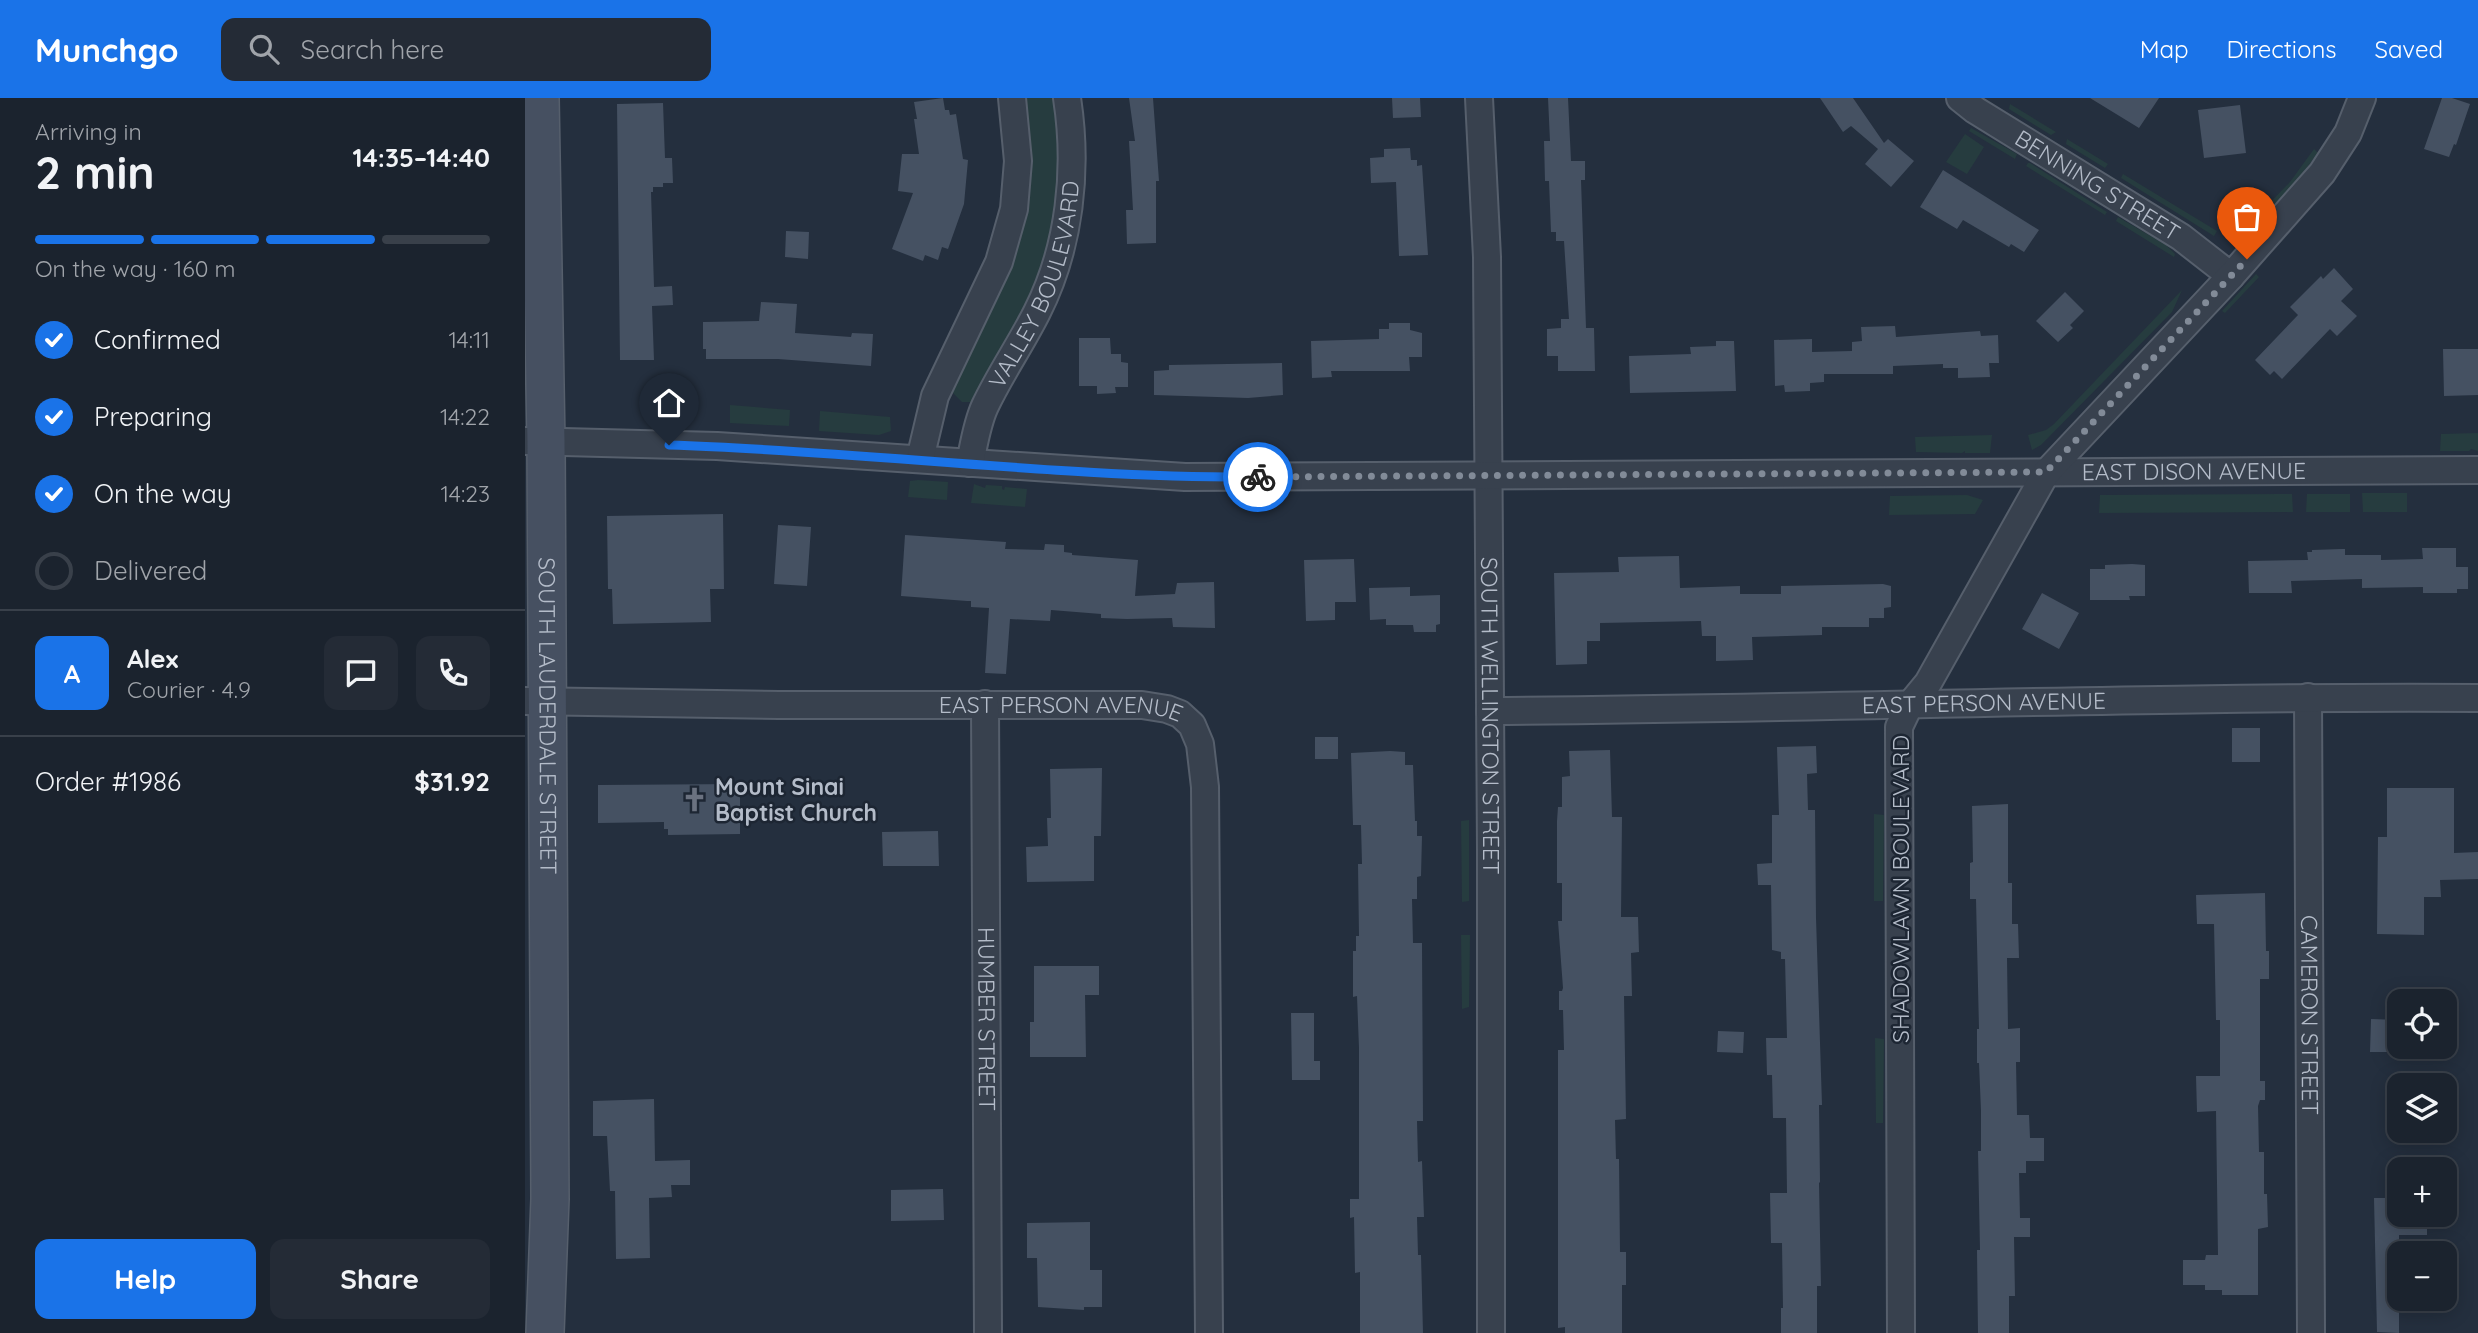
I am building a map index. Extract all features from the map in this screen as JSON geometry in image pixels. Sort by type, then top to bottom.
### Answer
[{"type":"street","name":"SOUTH LAUDERDALE STREET","points":[[540,98],[536,701],[549,1199],[545,1333]]},
{"type":"street","name":"VALLEY BOULEVARD","points":[[920,459],[935,396],[999,262],[1014,209],[1018,161],[1012,98]]},
{"type":"street","name":"VALLEY BOULEVARD","points":[[970,463],[983,408],[1038,310],[1062,242],[1071,173],[1067,98]]},
{"type":"street","name":"SOUTH WELLINGTON STREET","points":[[1479,98],[1487,257],[1490,1333]]},
{"type":"street","name":"BENNING STREET","points":[[1960,98],[2181,237],[2231,276]]},
{"type":"street","name":"SHADOWLAWN BOULEVARD","points":[[1901,1333],[1899,727],[1909,706],[1928,682],[2046,472],[2231,276],[2322,173],[2348,133],[2362,98]]},
{"type":"street","name":"EAST DISON AVENUE","points":[[536,442],[717,446],[1185,477],[2478,470]]},
{"type":"street","name":"EAST PERSON AVENUE","points":[[1490,711],[1909,706],[2308,697],[2478,698]]},
{"type":"street","name":"CAMERON STREET","points":[[2308,697],[2311,1333]]},
{"type":"street","name":"EAST PERSON AVENUE","points":[[536,701],[779,705],[1110,703],[1167,709],[1180,714],[1192,725],[1200,744],[1205,787],[1209,1333]]},
{"type":"street","name":"HUMBER STREET","points":[[985,704],[988,1333]]},
{"type":"green space","points":[[1025,98],[1056,98],[1060,169],[1054,218],[1042,265],[1014,329],[978,397],[971,402],[962,402],[953,393],[952,384],[1029,164],[1030,136]]},
{"type":"green space","points":[[2010,104],[2056,132],[2051,135],[2009,109]]},
{"type":"green space","points":[[1971,128],[2017,154],[2015,159],[1969,131]]},
{"type":"green space","points":[[1965,134],[1984,147],[1967,174],[1946,162]]},
{"type":"green space","points":[[2067,139],[2108,164],[2105,168],[2066,144]]},
{"type":"green space","points":[[2314,149],[2318,153],[2268,215],[2235,239],[2290,182]]},
{"type":"green space","points":[[2028,163],[2107,212],[2105,215],[2026,166]]},
{"type":"green space","points":[[2123,174],[2217,231],[2214,236],[2121,178]]},
{"type":"green space","points":[[2118,217],[2166,245],[2175,254],[2174,257],[2116,221]]},
{"type":"green space","points":[[2256,274],[2259,277],[2225,313],[2222,311]]},
{"type":"green space","points":[[2182,290],[2172,312],[2041,445],[2032,450],[2028,435],[2046,430],[2054,424]]},
{"type":"green space","points":[[730,405],[790,410],[789,426],[730,423]]},
{"type":"green space","points":[[820,411],[890,417],[891,431],[879,435],[819,431]]},
{"type":"green space","points":[[2478,433],[2478,451],[2440,451],[2441,434]]},
{"type":"green space","points":[[1992,435],[1990,453],[1916,452],[1915,437]]},
{"type":"green space","points":[[910,481],[948,482],[947,500],[908,497]]},
{"type":"green space","points":[[974,484],[985,488],[986,485],[1002,486],[1004,490],[1005,487],[1027,489],[1025,507],[971,503]]},
{"type":"green space","points":[[2362,493],[2407,493],[2407,512],[2363,512]]},
{"type":"green space","points":[[2292,494],[2293,512],[2099,513],[2100,495]]},
{"type":"green space","points":[[2307,494],[2350,494],[2350,512],[2306,512]]},
{"type":"green space","points":[[1967,495],[1983,500],[1975,514],[1889,515],[1890,496]]},
{"type":"green space","points":[[1874,814],[1884,815],[1883,901],[1874,901]]},
{"type":"green space","points":[[1469,820],[1469,901],[1462,902],[1461,821]]},
{"type":"green space","points":[[1461,935],[1470,935],[1469,1007],[1462,1009]]},
{"type":"green space","points":[[1875,1038],[1884,1039],[1883,1123],[1876,1123]]},
{"type":"building","points":[[943,98],[945,110],[949,110],[950,115],[956,114],[963,159],[968,160],[964,204],[948,249],[942,247],[938,260],[925,255],[923,261],[892,249],[913,193],[898,191],[902,154],[919,154],[914,102]]},
{"type":"building","points":[[1129,98],[1153,98],[1159,181],[1156,181],[1156,243],[1127,244],[1126,210],[1133,210],[1129,141],[1135,141]]},
{"type":"building","points":[[1392,98],[1420,98],[1421,117],[1393,118]]},
{"type":"building","points":[[1548,98],[1568,98],[1571,161],[1585,161],[1585,180],[1581,180],[1586,328],[1594,328],[1595,371],[1558,371],[1558,356],[1547,356],[1547,329],[1561,328],[1561,319],[1569,319],[1564,241],[1556,241],[1556,232],[1551,232],[1549,181],[1545,181],[1544,141],[1550,141]]},
{"type":"building","points":[[1820,98],[1853,98],[1884,143],[1888,139],[1914,161],[1891,187],[1865,164],[1878,149],[1851,126],[1843,132]]},
{"type":"building","points":[[2090,98],[2159,98],[2139,128]]},
{"type":"building","points":[[2442,98],[2470,104],[2449,157],[2424,149]]},
{"type":"building","points":[[663,103],[665,158],[672,158],[673,183],[653,187],[651,192],[654,287],[672,286],[673,305],[652,306],[654,360],[620,360],[617,104]]},
{"type":"building","points":[[2240,105],[2246,153],[2204,158],[2198,110]]},
{"type":"building","points":[[1410,148],[1411,160],[1417,160],[1417,166],[1422,165],[1428,255],[1399,256],[1396,182],[1371,183],[1370,158],[1384,157],[1384,149]]},
{"type":"building","points":[[1943,170],[2039,230],[2024,252],[2011,244],[2009,247],[1963,220],[1957,229],[1920,207]]},
{"type":"building","points":[[786,231],[809,232],[808,259],[785,257]]},
{"type":"building","points":[[2334,268],[2353,289],[2341,301],[2357,316],[2337,336],[2330,329],[2282,379],[2274,371],[2270,375],[2255,360],[2298,315],[2290,307],[2321,276],[2323,279]]},
{"type":"building","points":[[2065,292],[2084,311],[2070,325],[2073,328],[2058,342],[2036,321]]},
{"type":"building","points":[[761,302],[797,304],[795,333],[851,337],[852,333],[873,334],[871,366],[778,359],[706,359],[706,349],[703,349],[703,322],[759,321]]},
{"type":"building","points":[[1389,323],[1410,323],[1410,330],[1422,333],[1422,357],[1409,357],[1410,371],[1331,371],[1332,377],[1312,378],[1311,341],[1379,339],[1379,329],[1389,329]]},
{"type":"building","points":[[1895,326],[1896,337],[1980,331],[1981,336],[1998,335],[1999,363],[1989,363],[1990,377],[1958,378],[1958,368],[1943,368],[1943,364],[1893,366],[1893,374],[1824,374],[1824,382],[1810,383],[1810,391],[1785,392],[1784,385],[1775,386],[1774,340],[1812,339],[1812,352],[1852,351],[1852,342],[1862,341],[1861,327]]},
{"type":"building","points":[[1079,338],[1110,338],[1111,354],[1121,354],[1121,362],[1128,363],[1128,387],[1115,387],[1116,393],[1097,394],[1097,386],[1079,386]]},
{"type":"building","points":[[1716,341],[1734,341],[1736,391],[1630,393],[1629,356],[1691,354],[1690,347],[1716,346]]},
{"type":"building","points":[[2443,349],[2478,349],[2478,395],[2444,396]]},
{"type":"building","points":[[1282,363],[1283,395],[1248,398],[1154,395],[1154,371],[1169,370],[1169,365]]},
{"type":"building","points":[[723,514],[724,589],[710,589],[711,622],[613,624],[612,589],[608,589],[607,516]]},
{"type":"building","points":[[778,525],[811,527],[807,586],[774,584]]},
{"type":"building","points":[[905,535],[1006,542],[1005,549],[1044,550],[1045,544],[1064,545],[1064,552],[1072,555],[1138,560],[1135,596],[1175,594],[1177,583],[1214,582],[1215,628],[1173,627],[1172,618],[1101,618],[1101,614],[1051,610],[1050,621],[1010,619],[1006,674],[985,673],[989,608],[971,607],[971,601],[901,596]]},
{"type":"building","points":[[2422,548],[2456,548],[2456,567],[2468,567],[2468,589],[2457,589],[2457,593],[2423,593],[2423,587],[2362,588],[2362,579],[2291,581],[2292,593],[2249,593],[2248,561],[2308,560],[2307,552],[2312,550],[2342,549],[2345,549],[2345,555],[2381,555],[2381,560],[2423,559]]},
{"type":"building","points":[[1679,556],[1680,588],[1740,586],[1740,594],[1781,594],[1781,586],[1883,584],[1891,586],[1891,607],[1884,608],[1884,618],[1869,618],[1869,627],[1822,627],[1822,635],[1752,637],[1753,660],[1716,661],[1716,636],[1702,636],[1701,621],[1600,623],[1600,641],[1587,641],[1587,664],[1556,665],[1554,573],[1619,572],[1618,557]]},
{"type":"building","points":[[1354,559],[1356,602],[1335,602],[1335,620],[1306,621],[1304,560]]},
{"type":"building","points":[[2105,565],[2145,565],[2145,596],[2129,596],[2130,600],[2090,600],[2090,569],[2105,569]]},
{"type":"building","points":[[1410,587],[1410,596],[1440,595],[1440,624],[1436,625],[1436,632],[1414,632],[1413,625],[1386,625],[1386,619],[1370,620],[1369,588]]},
{"type":"building","points":[[2042,593],[2079,613],[2059,649],[2022,629]]},
{"type":"building","points":[[2232,728],[2260,728],[2260,762],[2232,762]]},
{"type":"building","points":[[1315,737],[1338,737],[1338,759],[1315,759]]},
{"type":"building","points":[[1816,746],[1817,773],[1807,774],[1808,810],[1815,810],[1822,1105],[1819,1105],[1821,1286],[1817,1286],[1817,1333],[1781,1333],[1782,1243],[1771,1243],[1770,1193],[1787,1193],[1786,1118],[1773,1118],[1772,1075],[1767,1075],[1766,1038],[1787,1038],[1785,959],[1781,959],[1781,952],[1772,950],[1771,885],[1758,885],[1757,864],[1772,863],[1772,815],[1779,815],[1777,747]]},
{"type":"building","points":[[1610,750],[1612,817],[1622,817],[1621,917],[1638,917],[1639,952],[1631,953],[1632,996],[1624,996],[1626,1119],[1615,1120],[1616,1159],[1619,1159],[1620,1252],[1626,1252],[1626,1285],[1622,1285],[1622,1333],[1565,1333],[1565,1327],[1558,1328],[1558,1050],[1564,1050],[1563,1010],[1559,1010],[1559,991],[1563,988],[1558,921],[1562,921],[1562,883],[1557,883],[1558,807],[1562,807],[1562,777],[1570,776],[1569,751]]},
{"type":"building","points":[[1405,752],[1405,765],[1413,765],[1415,821],[1417,836],[1422,836],[1421,876],[1417,877],[1417,899],[1412,899],[1413,943],[1422,943],[1423,1121],[1417,1121],[1424,1217],[1417,1217],[1423,1333],[1360,1333],[1360,1272],[1355,1273],[1354,1217],[1350,1218],[1350,1199],[1359,1199],[1359,1048],[1357,996],[1353,997],[1353,951],[1356,951],[1356,936],[1359,936],[1358,864],[1362,864],[1361,825],[1353,825],[1351,753]]},
{"type":"building","points":[[1102,768],[1101,836],[1094,836],[1094,881],[1027,882],[1026,847],[1048,846],[1047,818],[1051,818],[1050,769]]},
{"type":"building","points":[[740,784],[740,834],[668,835],[664,822],[598,823],[598,785]]},
{"type":"building","points":[[2387,788],[2454,788],[2454,853],[2478,852],[2478,879],[2440,880],[2441,897],[2424,897],[2424,935],[2377,934],[2378,837],[2387,837]]},
{"type":"building","points":[[2008,804],[2008,883],[2012,883],[2012,924],[2018,924],[2019,958],[2007,958],[2008,1029],[2020,1028],[2020,1062],[2016,1062],[2017,1115],[2029,1115],[2030,1138],[2044,1138],[2044,1161],[2026,1161],[2026,1173],[2019,1173],[2020,1218],[2030,1218],[2030,1237],[2014,1237],[2015,1296],[2009,1296],[2009,1333],[1978,1333],[1978,1151],[1981,1151],[1981,1111],[1977,1063],[1979,1029],[1976,899],[1970,899],[1970,863],[1973,862],[1972,806]]},
{"type":"building","points":[[938,831],[939,866],[883,866],[882,832]]},
{"type":"building","points":[[2265,893],[2269,979],[2260,979],[2260,1081],[2265,1081],[2265,1100],[2260,1100],[2258,1106],[2259,1152],[2264,1152],[2264,1194],[2267,1194],[2268,1227],[2258,1229],[2258,1295],[2222,1295],[2222,1290],[2205,1290],[2205,1285],[2183,1285],[2183,1260],[2205,1260],[2206,1255],[2218,1255],[2216,1111],[2197,1112],[2196,1076],[2220,1076],[2220,1020],[2216,1020],[2214,924],[2197,924],[2196,895]]},
{"type":"building","points":[[1034,966],[1099,966],[1099,995],[1085,995],[1086,1057],[1030,1057],[1030,1022],[1034,1022]]},
{"type":"building","points":[[1291,1013],[1314,1013],[1314,1061],[1320,1061],[1320,1080],[1292,1080]]},
{"type":"building","points":[[2371,1019],[2387,1020],[2387,1052],[2370,1052]]},
{"type":"building","points":[[1718,1031],[1744,1032],[1743,1053],[1717,1052]]},
{"type":"building","points":[[654,1099],[655,1161],[690,1160],[690,1185],[671,1185],[672,1197],[649,1198],[650,1258],[616,1259],[615,1191],[610,1191],[607,1136],[593,1136],[593,1101]]},
{"type":"building","points":[[943,1189],[944,1220],[891,1221],[891,1190]]},
{"type":"building","points":[[2374,1198],[2387,1198],[2387,1227],[2427,1227],[2427,1235],[2399,1235],[2399,1241],[2387,1241],[2387,1311],[2399,1311],[2399,1333],[2377,1332]]},
{"type":"building","points":[[1090,1222],[1090,1270],[1102,1270],[1102,1307],[1084,1307],[1084,1310],[1038,1307],[1037,1258],[1027,1258],[1027,1223]]},
{"type":"way so far","points":[[1258,477],[2046,472],[2247,259]]},
{"type":"place","name":"Mount Sinai Baptist Church","points":[[695,800]]},
{"type":"route","points":[[669,445],[833,453],[1185,477],[1258,477]]}]
